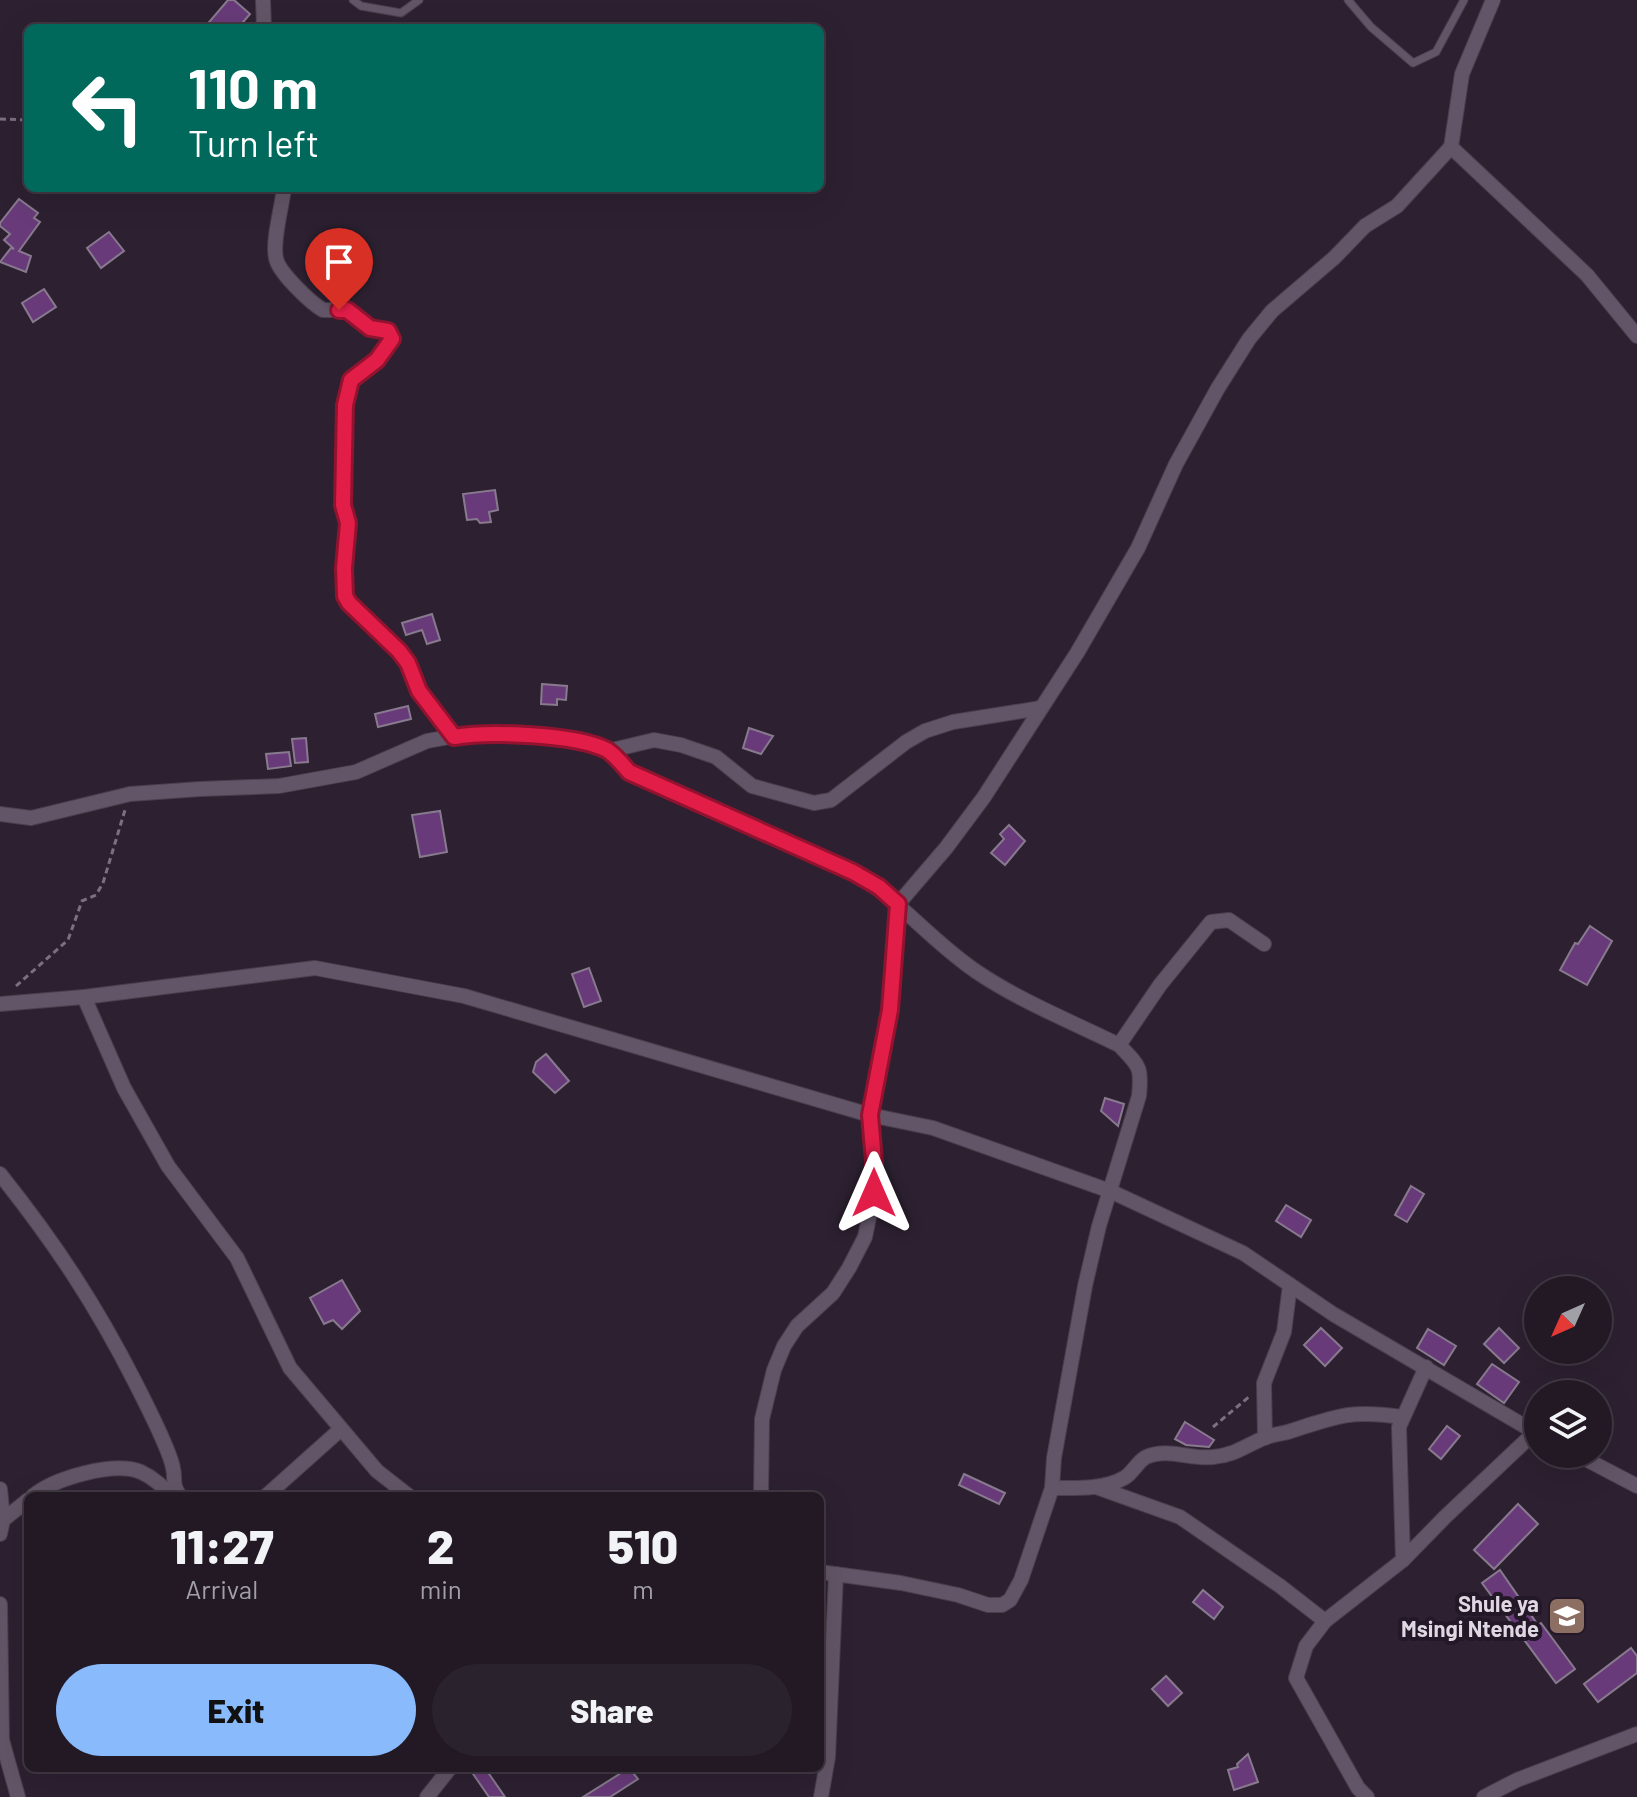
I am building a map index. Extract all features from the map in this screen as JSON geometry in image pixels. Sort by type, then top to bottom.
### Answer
[{"type":"street","points":[[263,0],[264,24]]},
{"type":"street","points":[[761,1492],[762,1419],[779,1358],[797,1326],[833,1293],[865,1237],[874,1193],[870,1115],[890,1010],[898,904],[963,826],[1077,653],[1138,548],[1176,464],[1249,339],[1272,311],[1334,258],[1365,226],[1397,206],[1451,147],[1462,74],[1493,0]]},
{"type":"street","points":[[1451,147],[1587,275],[1637,336]]},
{"type":"street","points":[[284,192],[277,232],[275,258],[278,264],[316,306],[323,310],[347,310],[370,328],[388,331],[392,339],[377,360],[355,375],[348,387],[342,498],[348,523],[344,547],[345,596],[399,651],[408,663],[419,691],[454,737]]},
{"type":"street","points":[[608,751],[654,740],[681,745],[716,757],[752,786],[814,803],[831,800],[925,731],[953,722],[1041,708]]},
{"type":"street","points":[[0,814],[31,818],[130,794],[279,786],[356,772],[427,741],[466,734],[574,740],[608,751],[629,772],[853,872],[879,887],[953,954],[979,973],[1119,1045],[1137,1064],[1141,1075],[1139,1096],[1085,1286],[1054,1458],[1052,1488],[1021,1580],[1010,1600],[1002,1605],[988,1605],[932,1589],[824,1572]]},
{"type":"street","points":[[1119,1045],[1160,985],[1211,922],[1229,920],[1264,944]]},
{"type":"street","points":[[5,998],[84,997],[315,968],[464,996],[870,1115],[933,1128],[1110,1191],[1243,1253],[1333,1314],[1524,1426]]},
{"type":"street","points":[[84,997],[124,1088],[168,1166],[237,1258],[290,1368],[377,1471],[404,1492]]},
{"type":"street","points":[[0,1174],[48,1235],[83,1287],[136,1385],[173,1467],[173,1486],[177,1492]]},
{"type":"street","points":[[1265,1438],[1264,1383],[1284,1332],[1290,1285]]},
{"type":"street","points":[[1403,1560],[1398,1443],[1402,1417],[1426,1367]]},
{"type":"street","points":[[1052,1488],[1096,1487],[1127,1477],[1146,1457],[1177,1453],[1210,1458],[1244,1450],[1265,1438],[1346,1413],[1402,1417]]},
{"type":"street","points":[[270,1492],[341,1429]]},
{"type":"street","points":[[1367,1797],[1358,1788],[1296,1678],[1306,1646],[1325,1621],[1403,1560],[1524,1444]]},
{"type":"street","points":[[41,1492],[69,1477],[126,1468],[156,1480],[167,1492]]},
{"type":"street","points":[[1603,1468],[1637,1486]]},
{"type":"street","points":[[1096,1487],[1180,1517],[1325,1621]]},
{"type":"street","points":[[0,1489],[2,1527]]},
{"type":"street","points":[[2,1527],[24,1504]]},
{"type":"street","points":[[821,1797],[828,1757],[836,1574]]},
{"type":"street","points":[[0,1604],[2,1740],[18,1797]]},
{"type":"street","points":[[1484,1797],[1517,1780],[1637,1734]]},
{"type":"street","points":[[427,1797],[447,1772]]},
{"type":"lane","points":[[353,0],[361,6],[401,13],[419,0]]},
{"type":"lane","points":[[1348,0],[1371,27],[1413,63],[1436,52],[1464,0]]},
{"type":"path","points":[[0,119],[24,120]]},
{"type":"path","points":[[5,998],[68,940],[82,901],[96,895],[103,883],[130,794]]},
{"type":"path","points":[[1213,1427],[1264,1383]]},
{"type":"building","points":[[228,0],[234,0],[250,14],[241,24],[207,24]]},
{"type":"building","points":[[19,199],[38,213],[34,218],[40,222],[19,251],[31,256],[26,272],[0,262],[11,248],[14,249],[4,240],[10,234],[0,223]]},
{"type":"building","points":[[109,232],[124,251],[101,268],[87,248]]},
{"type":"building","points":[[44,289],[56,307],[33,322],[22,303]]},
{"type":"building","points":[[495,490],[498,510],[489,512],[491,522],[467,520],[463,494]]},
{"type":"building","points":[[432,614],[440,640],[427,644],[422,630],[406,635],[402,623]]},
{"type":"building","points":[[542,684],[567,686],[566,700],[557,699],[557,705],[541,704]]},
{"type":"building","points":[[408,706],[411,719],[378,727],[375,714]]},
{"type":"building","points":[[749,728],[773,736],[761,754],[743,748]]},
{"type":"building","points":[[306,738],[308,762],[295,763],[292,739]]},
{"type":"building","points":[[289,752],[291,766],[268,769],[266,754]]},
{"type":"building","points":[[440,811],[447,852],[420,857],[412,815]]},
{"type":"building","points":[[1009,825],[1025,841],[1005,865],[991,853],[1004,839],[1000,834]]},
{"type":"building","points":[[1590,926],[1612,941],[1587,985],[1560,970],[1575,943],[1578,944]]},
{"type":"building","points":[[589,968],[601,1001],[584,1007],[572,974]]},
{"type":"building","points":[[546,1054],[569,1081],[555,1093],[533,1072],[536,1062]]},
{"type":"building","points":[[1105,1098],[1124,1104],[1118,1126],[1101,1111]]},
{"type":"building","points":[[1411,1186],[1424,1194],[1407,1222],[1395,1215]]},
{"type":"building","points":[[1286,1205],[1311,1220],[1301,1237],[1276,1221]]},
{"type":"building","points":[[342,1280],[360,1311],[342,1329],[333,1320],[324,1324],[310,1298]]},
{"type":"building","points":[[1321,1328],[1342,1348],[1325,1366],[1304,1345]]},
{"type":"building","points":[[1499,1328],[1519,1348],[1504,1363],[1484,1344]]},
{"type":"building","points":[[1428,1329],[1456,1346],[1444,1365],[1417,1348]]},
{"type":"building","points":[[1492,1364],[1519,1382],[1504,1403],[1477,1384]]},
{"type":"building","points":[[1185,1422],[1214,1440],[1209,1447],[1186,1445],[1175,1439]]},
{"type":"building","points":[[1447,1426],[1460,1436],[1441,1459],[1429,1449]]},
{"type":"building","points":[[964,1474],[1005,1493],[999,1504],[959,1485]]},
{"type":"building","points":[[1518,1504],[1538,1524],[1494,1569],[1474,1550]]},
{"type":"building","points":[[1500,1570],[1538,1625],[1541,1623],[1575,1669],[1556,1683],[1482,1583]]},
{"type":"building","points":[[1203,1590],[1223,1607],[1214,1619],[1193,1602]]},
{"type":"building","points":[[1631,1648],[1637,1656],[1637,1673],[1598,1702],[1584,1684]]},
{"type":"building","points":[[1166,1676],[1182,1693],[1168,1706],[1152,1689]]},
{"type":"building","points":[[1248,1754],[1258,1782],[1234,1790],[1228,1770],[1238,1767],[1237,1764]]},
{"type":"building","points":[[472,1772],[488,1772],[505,1797],[489,1797]]},
{"type":"building","points":[[623,1772],[632,1772],[638,1779],[610,1797],[583,1797]]},
{"type":"place","name":"Shule ya Msingi Ntende","points":[[1567,1616]]},
{"type":"route","points":[[339,310],[347,310],[370,328],[388,331],[392,339],[377,360],[355,375],[348,387],[342,498],[348,523],[344,547],[345,596],[399,651],[408,663],[419,691],[454,737],[466,734],[534,736],[574,740],[608,751],[629,772],[853,872],[879,887],[898,904],[890,1010],[870,1115],[874,1193]]}]
